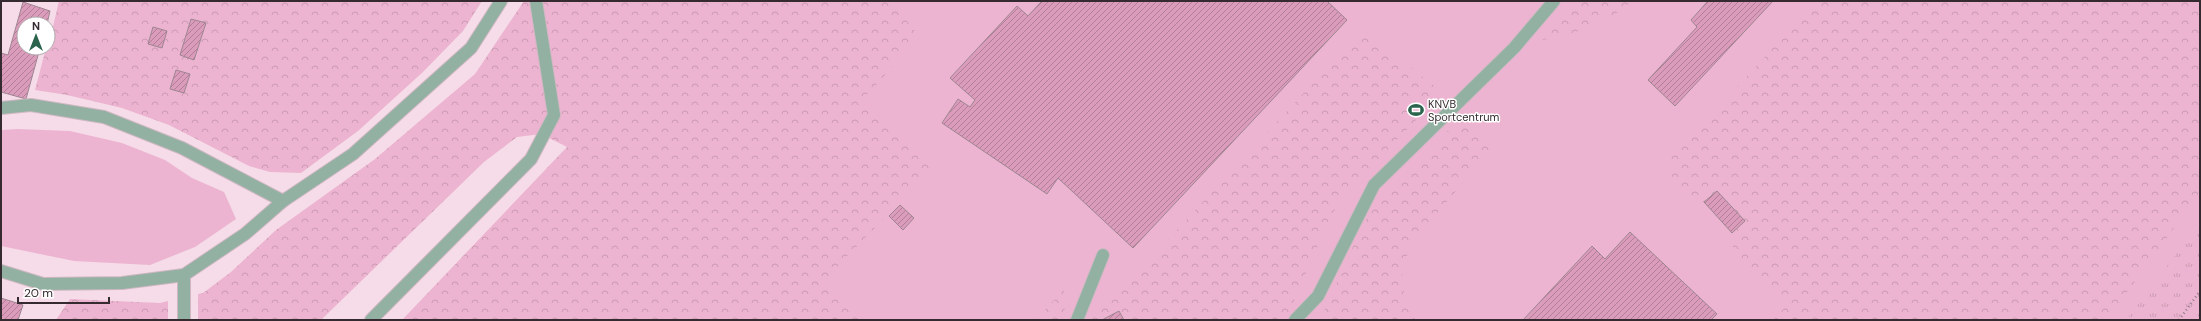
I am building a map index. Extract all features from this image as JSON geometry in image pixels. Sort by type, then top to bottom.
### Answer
[{"type":"lane","points":[[1,271],[43,284],[122,283],[184,275],[245,234],[283,201],[353,154],[471,48],[501,1]]},
{"type":"lane","points":[[371,320],[531,159],[554,115],[536,1]]},
{"type":"lane","points":[[1295,320],[1318,296],[1374,185],[1514,48],[1554,1]]},
{"type":"lane","points":[[1,108],[31,105],[104,117],[182,148],[283,201]]},
{"type":"lane","points":[[1077,320],[1103,255]]},
{"type":"lane","points":[[184,275],[184,320]]},
{"type":"path","points":[[2179,320],[2200,291]]},
{"type":"green space","points":[[59,1],[482,1],[463,31],[423,72],[358,131],[301,173],[270,172],[249,166],[169,125],[122,108],[67,95],[35,90],[44,56],[56,56],[55,16]]},
{"type":"green space","points":[[524,1],[896,1],[897,9],[920,37],[863,99],[935,166],[831,273],[829,286],[862,320],[402,320],[567,147],[541,134],[517,137],[484,162],[321,320],[198,320],[198,294],[203,293],[231,272],[276,230],[375,159],[475,74]]},
{"type":"green space","name":"KNVB Sportcentrum","points":[[731,1],[2200,1],[2200,223],[2130,320],[444,320]]},
{"type":"green space","points":[[1575,1],[1632,1],[1612,16],[1590,27],[1566,35],[1542,40]]},
{"type":"green space","points":[[1814,1],[2200,1],[2200,192],[2107,320],[1773,320],[1790,302],[1735,254],[1726,224],[1715,209],[1686,192],[1672,189],[1671,154],[1727,98]]},
{"type":"green space","points":[[1363,29],[1438,89],[1440,95],[1352,187],[1331,215],[1286,320],[1092,320],[1093,314],[1151,258]]},
{"type":"green space","points":[[1463,115],[1496,145],[1411,243],[1402,272],[1405,300],[1415,320],[1320,320],[1363,224],[1378,203]]},
{"type":"green space","points":[[18,129],[70,131],[122,143],[165,160],[192,178],[224,192],[236,219],[195,247],[150,265],[74,261],[1,246],[1,130]]},
{"type":"green space","points":[[2200,223],[2200,320],[2126,320]]},
{"type":"green space","points":[[1064,289],[1065,320],[1036,320]]},
{"type":"green space","points":[[70,299],[160,303],[168,301],[168,320],[56,320]]},
{"type":"building","points":[[1042,1],[1327,1],[1347,20],[1133,248],[1058,178],[1047,194],[942,123],[958,99],[970,107],[975,100],[950,78],[1017,6],[1028,16]]},
{"type":"building","points":[[1708,1],[1773,1],[1675,106],[1648,80],[1697,27],[1691,20]]},
{"type":"building","points":[[23,2],[50,11],[49,16],[19,16]]},
{"type":"building","points":[[191,19],[206,23],[194,60],[180,55]]},
{"type":"building","points":[[16,27],[16,56],[38,56],[26,99],[1,92],[1,53],[8,55]]},
{"type":"building","points":[[153,27],[167,31],[162,48],[148,44]]},
{"type":"building","points":[[176,70],[190,74],[184,93],[170,89]]},
{"type":"building","points":[[1717,191],[1745,221],[1732,233],[1704,202]]},
{"type":"building","points":[[900,205],[914,218],[903,230],[889,216]]},
{"type":"building","points":[[1630,232],[1717,314],[1711,320],[1523,320],[1592,246],[1605,259]]},
{"type":"building","points":[[1,298],[23,305],[18,320],[1,320]]},
{"type":"building","points":[[1119,311],[1124,320],[1102,320]]},
{"type":"place","name":"KNVB Sportcentrum","points":[[1416,110]]}]
